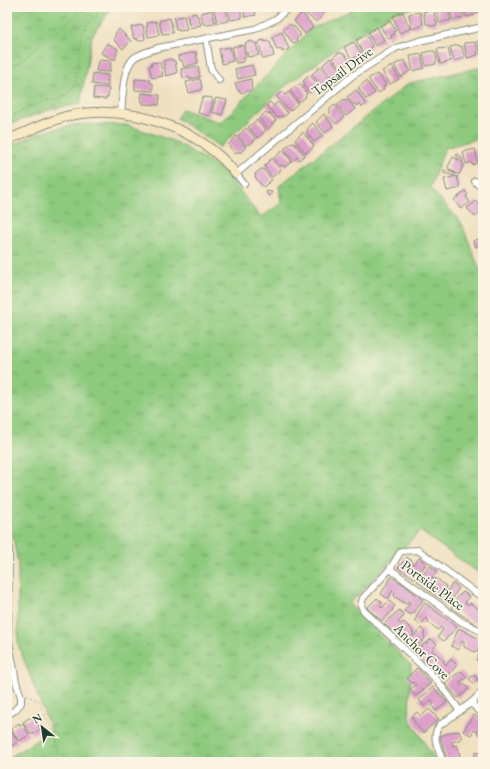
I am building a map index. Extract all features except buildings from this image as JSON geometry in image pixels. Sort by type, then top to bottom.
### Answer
[{"type":"street","points":[[121,113],[128,66],[135,58],[145,52],[158,48],[262,26],[277,18],[289,7]]},
{"type":"street","name":"Topsail Drive","points":[[236,174],[352,76],[396,47],[483,26]]},
{"type":"street","points":[[206,39],[210,69],[219,80]]},
{"type":"street","points":[[7,140],[58,119],[78,114],[121,113],[174,127],[199,141],[230,165],[244,184]]},
{"type":"street","points":[[475,181],[483,190]]},
{"type":"street","points":[[7,534],[9,542],[7,636],[21,699],[15,710],[7,715]]},
{"type":"street","points":[[390,568],[401,552],[418,550],[476,593],[483,596]]},
{"type":"street","name":"Anchor Cove","points":[[390,568],[363,598],[361,604],[363,610],[437,680],[460,711]]},
{"type":"street","name":"Portside Place","points":[[390,568],[462,622],[483,632]]},
{"type":"street","points":[[443,762],[434,735],[436,729],[471,703],[483,691]]},
{"type":"street","points":[[471,703],[483,714]]},
{"type":"path","points":[[7,67],[23,61],[85,10],[101,10],[122,7]]},
{"type":"path","points":[[7,118],[47,100],[54,100],[64,96],[73,89],[81,38],[89,22],[101,10]]},
{"type":"path","points":[[21,699],[29,696],[38,700],[55,738],[56,762]]},
{"type":"green space","points":[[7,7],[112,7],[92,36],[80,104],[52,109],[7,125]]},
{"type":"green space","points":[[359,7],[417,7],[392,13],[341,46],[284,87],[220,147],[177,118],[182,109],[221,123],[312,28]]},
{"type":"green space","points":[[483,67],[483,137],[445,148],[430,188],[461,222],[483,278],[483,576],[420,531],[349,604],[411,665],[409,717],[436,762],[7,762],[7,759],[51,731],[18,644],[18,565],[7,502],[7,147],[42,132],[78,124],[127,125],[176,142],[224,171],[261,218],[281,203],[279,186],[409,83]]}]
